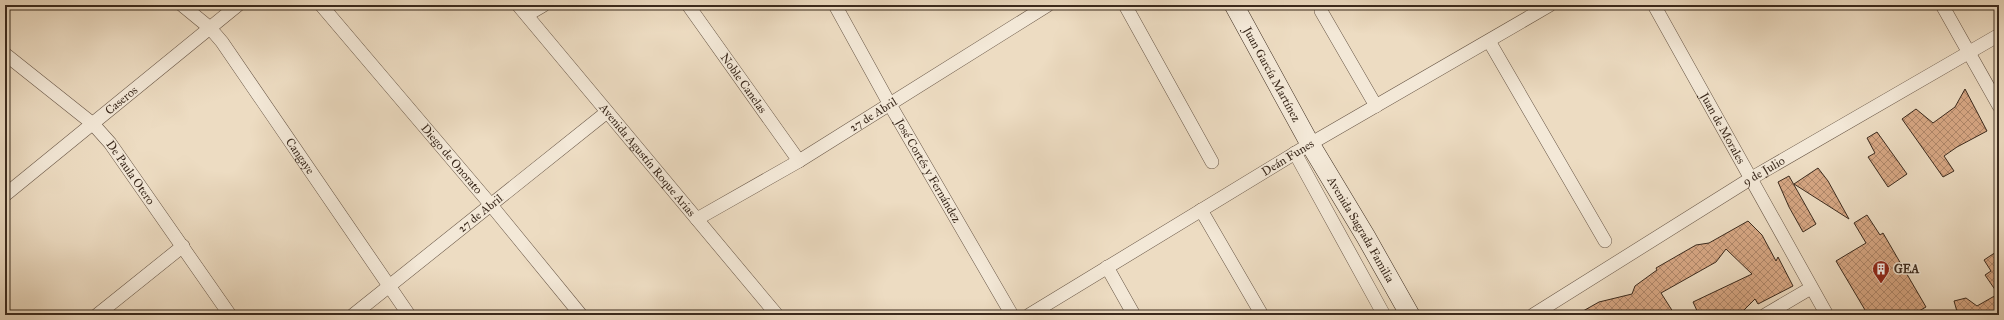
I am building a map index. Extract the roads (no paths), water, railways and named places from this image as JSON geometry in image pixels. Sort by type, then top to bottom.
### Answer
[{"type":"main road","name":"Juan García Martínez","points":[[1234,5],[1302,149]]},
{"type":"main road","name":"Avenida Sagrada Familia","points":[[1302,149],[1366,237],[1410,315]]},
{"type":"street","name":"Cangaye","points":[[182,5],[210,28],[222,42],[409,315]]},
{"type":"street","name":"Caseros","points":[[5,195],[238,5]]},
{"type":"street","name":"Diego de Onorato","points":[[321,5],[491,205],[581,315]]},
{"type":"street","name":"Avenida Agustín Roque Arias","points":[[518,5],[776,315]]},
{"type":"street","points":[[527,16],[544,5]]},
{"type":"street","name":"Noble Canelas","points":[[688,5],[799,161]]},
{"type":"street","name":"José Cortés y Fernández","points":[[835,5],[889,103],[1012,315]]},
{"type":"street","name":"27 de Abril","points":[[697,219],[799,161],[889,103],[1048,5]]},
{"type":"street","points":[[1125,5],[1212,162]]},
{"type":"street","points":[[1322,5],[1321,11],[1376,106]]},
{"type":"street","name":"Deán Funes","points":[[1029,315],[1302,149],[1550,5]]},
{"type":"street","name":"Juan de Morales","points":[[1654,5],[1827,315]]},
{"type":"street","points":[[1942,5],[1999,106]]},
{"type":"street","name":"9 de Julio","points":[[1533,315],[1750,179],[1999,35]]},
{"type":"street","points":[[1489,40],[1604,241]]},
{"type":"street","name":"De Paula Otero","points":[[5,54],[93,124],[110,143],[230,315]]},
{"type":"street","name":"27 de Abril","points":[[353,315],[607,112]]},
{"type":"street","points":[[1302,149],[1384,315]]},
{"type":"street","points":[[1201,210],[1262,315]]},
{"type":"street","points":[[97,315],[182,246]]},
{"type":"street","points":[[1107,267],[1134,315]]},
{"type":"street","points":[[1765,315],[1811,288]]},
{"type":"place","name":"GEA","points":[[1881,284]]}]
